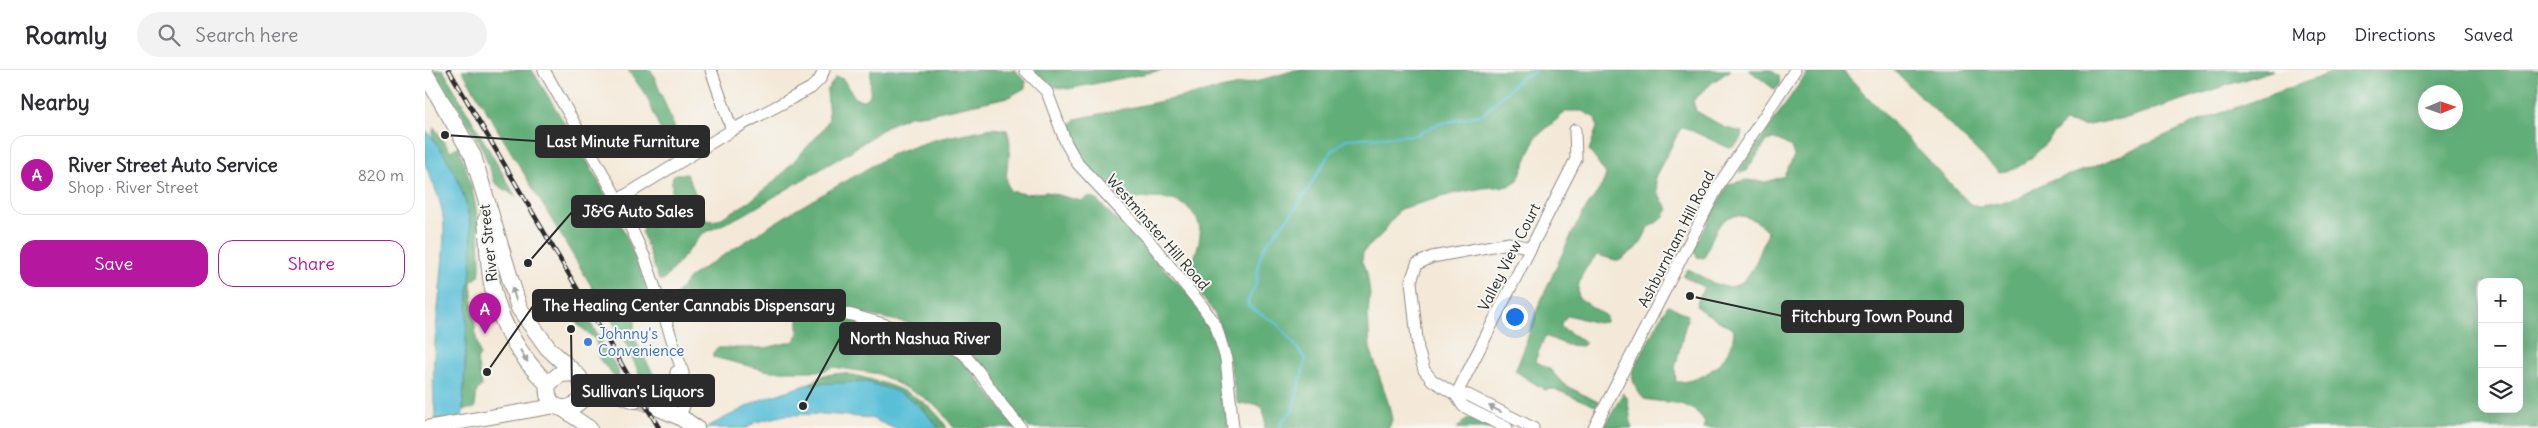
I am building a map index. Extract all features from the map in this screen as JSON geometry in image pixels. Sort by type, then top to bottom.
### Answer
[{"type":"highway","name":"River Street","points":[[425,74],[468,145],[480,176],[516,302],[540,339],[575,374],[565,398],[527,360],[499,314],[492,288],[480,176]]},
{"type":"highway","points":[[575,374],[558,374],[565,398],[616,394],[635,400]]},
{"type":"highway","points":[[669,412],[696,428]]},
{"type":"main road","points":[[430,427],[504,413],[565,398]]},
{"type":"main road","points":[[565,398],[592,428]]},
{"type":"main road","points":[[565,398],[586,417],[592,428]]},
{"type":"street","points":[[544,70],[618,200],[645,258],[669,335],[677,384],[669,412]]},
{"type":"street","points":[[711,70],[732,130]]},
{"type":"street","points":[[618,200],[732,130],[811,88],[817,84],[824,70]]},
{"type":"street","name":"Westminster Hill Road","points":[[1025,70],[1047,92],[1067,143],[1078,164],[1145,237],[1210,316],[1220,336],[1226,359],[1233,428]]},
{"type":"street","name":"Ashburnham Hill Road","points":[[1594,428],[1720,183],[1795,70]]},
{"type":"street","name":"Valley View Court","points":[[1456,396],[1576,159],[1575,130]]},
{"type":"street","points":[[1507,428],[1463,406],[1456,396],[1432,380],[1423,366],[1418,348],[1411,281],[1413,270],[1417,264],[1427,259],[1500,244],[1515,243],[1531,248]]},
{"type":"street","points":[[661,306],[824,310],[852,315],[938,340],[963,354],[1021,428]]},
{"type":"street","points":[[1456,396],[1468,395],[1533,428]]},
{"type":"green space","points":[[434,70],[443,70],[516,197],[495,183],[481,145]]},
{"type":"green space","points":[[462,70],[532,70],[582,153],[627,238],[650,299],[637,315],[634,334],[639,349],[655,378],[650,388],[646,389],[626,344]]},
{"type":"green space","points":[[628,70],[651,70],[674,126],[676,144],[671,147],[662,134],[647,97]]},
{"type":"green space","points":[[871,70],[1015,70],[1026,81],[1025,88],[1009,97],[928,114],[909,116],[889,125],[848,153],[745,214],[702,234],[664,280],[659,280],[642,232],[643,224],[660,215],[668,207],[672,196],[672,179],[675,174],[687,174],[707,221],[718,220],[749,202],[777,179],[822,131],[829,119],[827,91],[836,77],[843,79],[856,99],[864,100],[870,96]]},
{"type":"green space","points":[[1032,70],[1163,70],[1068,89],[1055,87]]},
{"type":"green space","points":[[1295,70],[1731,70],[1713,82],[1693,101],[1696,111],[1726,128],[1742,132],[1738,142],[1729,148],[1686,128],[1681,128],[1655,177],[1658,194],[1668,209],[1662,219],[1649,227],[1639,246],[1619,261],[1597,255],[1585,269],[1580,280],[1579,298],[1606,316],[1606,322],[1597,323],[1568,315],[1561,323],[1561,327],[1586,343],[1583,346],[1567,345],[1545,336],[1535,361],[1550,369],[1563,384],[1600,403],[1598,407],[1554,389],[1545,390],[1515,371],[1539,305],[1568,242],[1579,220],[1605,179],[1606,174],[1589,150],[1597,127],[1595,118],[1582,111],[1567,111],[1536,137],[1518,180],[1509,186],[1483,188],[1452,194],[1400,209],[1382,234],[1363,252],[1362,262],[1367,273],[1370,293],[1368,314],[1370,348],[1389,405],[1392,420],[1389,428],[1264,428],[1263,408],[1256,404],[1239,404],[1220,327],[1213,312],[1193,283],[1193,262],[1200,232],[1195,216],[1187,207],[1178,202],[1168,199],[1124,197],[1106,189],[1091,174],[1085,164],[1069,126],[1076,119],[1259,81]]},
{"type":"green space","points":[[1749,70],[1771,70],[1779,76],[1780,86],[1774,89]]},
{"type":"green space","points":[[1809,70],[1842,70],[1970,204],[1980,206],[2012,201],[2047,182],[2091,168],[2196,122],[2339,70],[2538,70],[2538,428],[1703,428],[1705,422],[1693,409],[1678,404],[1644,399],[1635,386],[1633,369],[1668,305],[1688,315],[1675,368],[1676,382],[1686,381],[1706,374],[1723,359],[1728,350],[1734,330],[1699,309],[1696,305],[1704,287],[1683,276],[1688,269],[1715,284],[1729,287],[1745,279],[1756,261],[1768,232],[1759,223],[1741,216],[1728,218],[1717,229],[1704,258],[1697,257],[1693,250],[1728,184],[1747,180],[1766,182],[1784,176],[1794,156],[1791,147],[1778,140],[1768,140],[1746,171],[1740,173],[1740,169]]},
{"type":"green space","points":[[1893,70],[2274,70],[2130,117],[2083,126],[2065,122],[2028,161],[2010,170],[1999,172]]},
{"type":"green space","points":[[434,127],[450,151],[458,147],[473,193],[478,222],[480,270],[479,276],[471,282],[476,337],[480,355],[477,360],[482,386],[477,390],[475,408],[463,410],[468,292],[471,267],[469,215],[459,184],[432,137]]},
{"type":"green space","points":[[992,128],[1007,130],[1010,147],[1007,183],[1010,191],[1026,194],[1047,192],[1081,201],[1088,197],[1095,198],[1187,292],[1216,336],[1225,374],[1228,428],[1029,428],[1012,411],[987,373],[970,354],[944,338],[913,324],[808,303],[750,300],[685,302],[675,296],[691,276],[792,212],[896,152],[937,139]]},
{"type":"green space","points":[[576,298],[618,370],[619,378],[616,378],[599,359],[596,340],[576,323],[580,321],[580,316],[573,303]]},
{"type":"green space","points":[[802,313],[847,319],[932,344],[960,357],[1017,428],[954,428],[938,408],[923,397],[879,374],[833,367],[823,371],[769,371],[713,357],[713,353],[717,348],[765,348],[795,341],[798,332],[798,315]]},
{"type":"green space","points":[[843,373],[887,384],[915,397],[939,416],[947,428],[939,428],[918,403],[808,384],[824,375]]},
{"type":"green space","points":[[1623,393],[1627,397],[1632,428],[1604,428]]},
{"type":"green space","points":[[1473,418],[1494,428],[1457,428],[1466,419]]},
{"type":"water","points":[[425,129],[451,166],[460,185],[470,226],[472,247],[468,292],[462,428],[437,428],[433,379],[444,220],[435,188],[425,164]]},
{"type":"water","points":[[865,382],[907,397],[922,409],[939,428],[893,428],[871,418],[825,414],[786,415],[756,422],[747,428],[705,428],[760,400],[808,384]]},
{"type":"waterway","points":[[1280,428],[1283,419],[1292,412],[1306,359],[1278,324],[1248,306],[1248,301],[1256,284],[1259,260],[1266,244],[1297,207],[1330,153],[1346,139],[1416,135],[1435,125],[1483,114],[1522,77],[1531,74],[1535,70]]},
{"type":"tunnel","points":[[635,400],[659,408]]},
{"type":"railway","points":[[449,70],[659,428]]},
{"type":"place","name":"Last Minute Furniture","points":[[445,135]]},
{"type":"place","name":"J&G Auto Sales","points":[[528,263]]},
{"type":"place","name":"Fitchburg Town Pound","points":[[1690,296]]},
{"type":"place","name":"Sullivan's Liquors","points":[[571,329]]},
{"type":"place","name":"River Street Auto Service","points":[[485,334]]},
{"type":"place","name":"Johnny's Convenience","points":[[588,342]]},
{"type":"place","name":"The Healing Center Cannabis Dispensary","points":[[487,372]]},
{"type":"place","name":"North Nashua River","points":[[803,406]]}]
